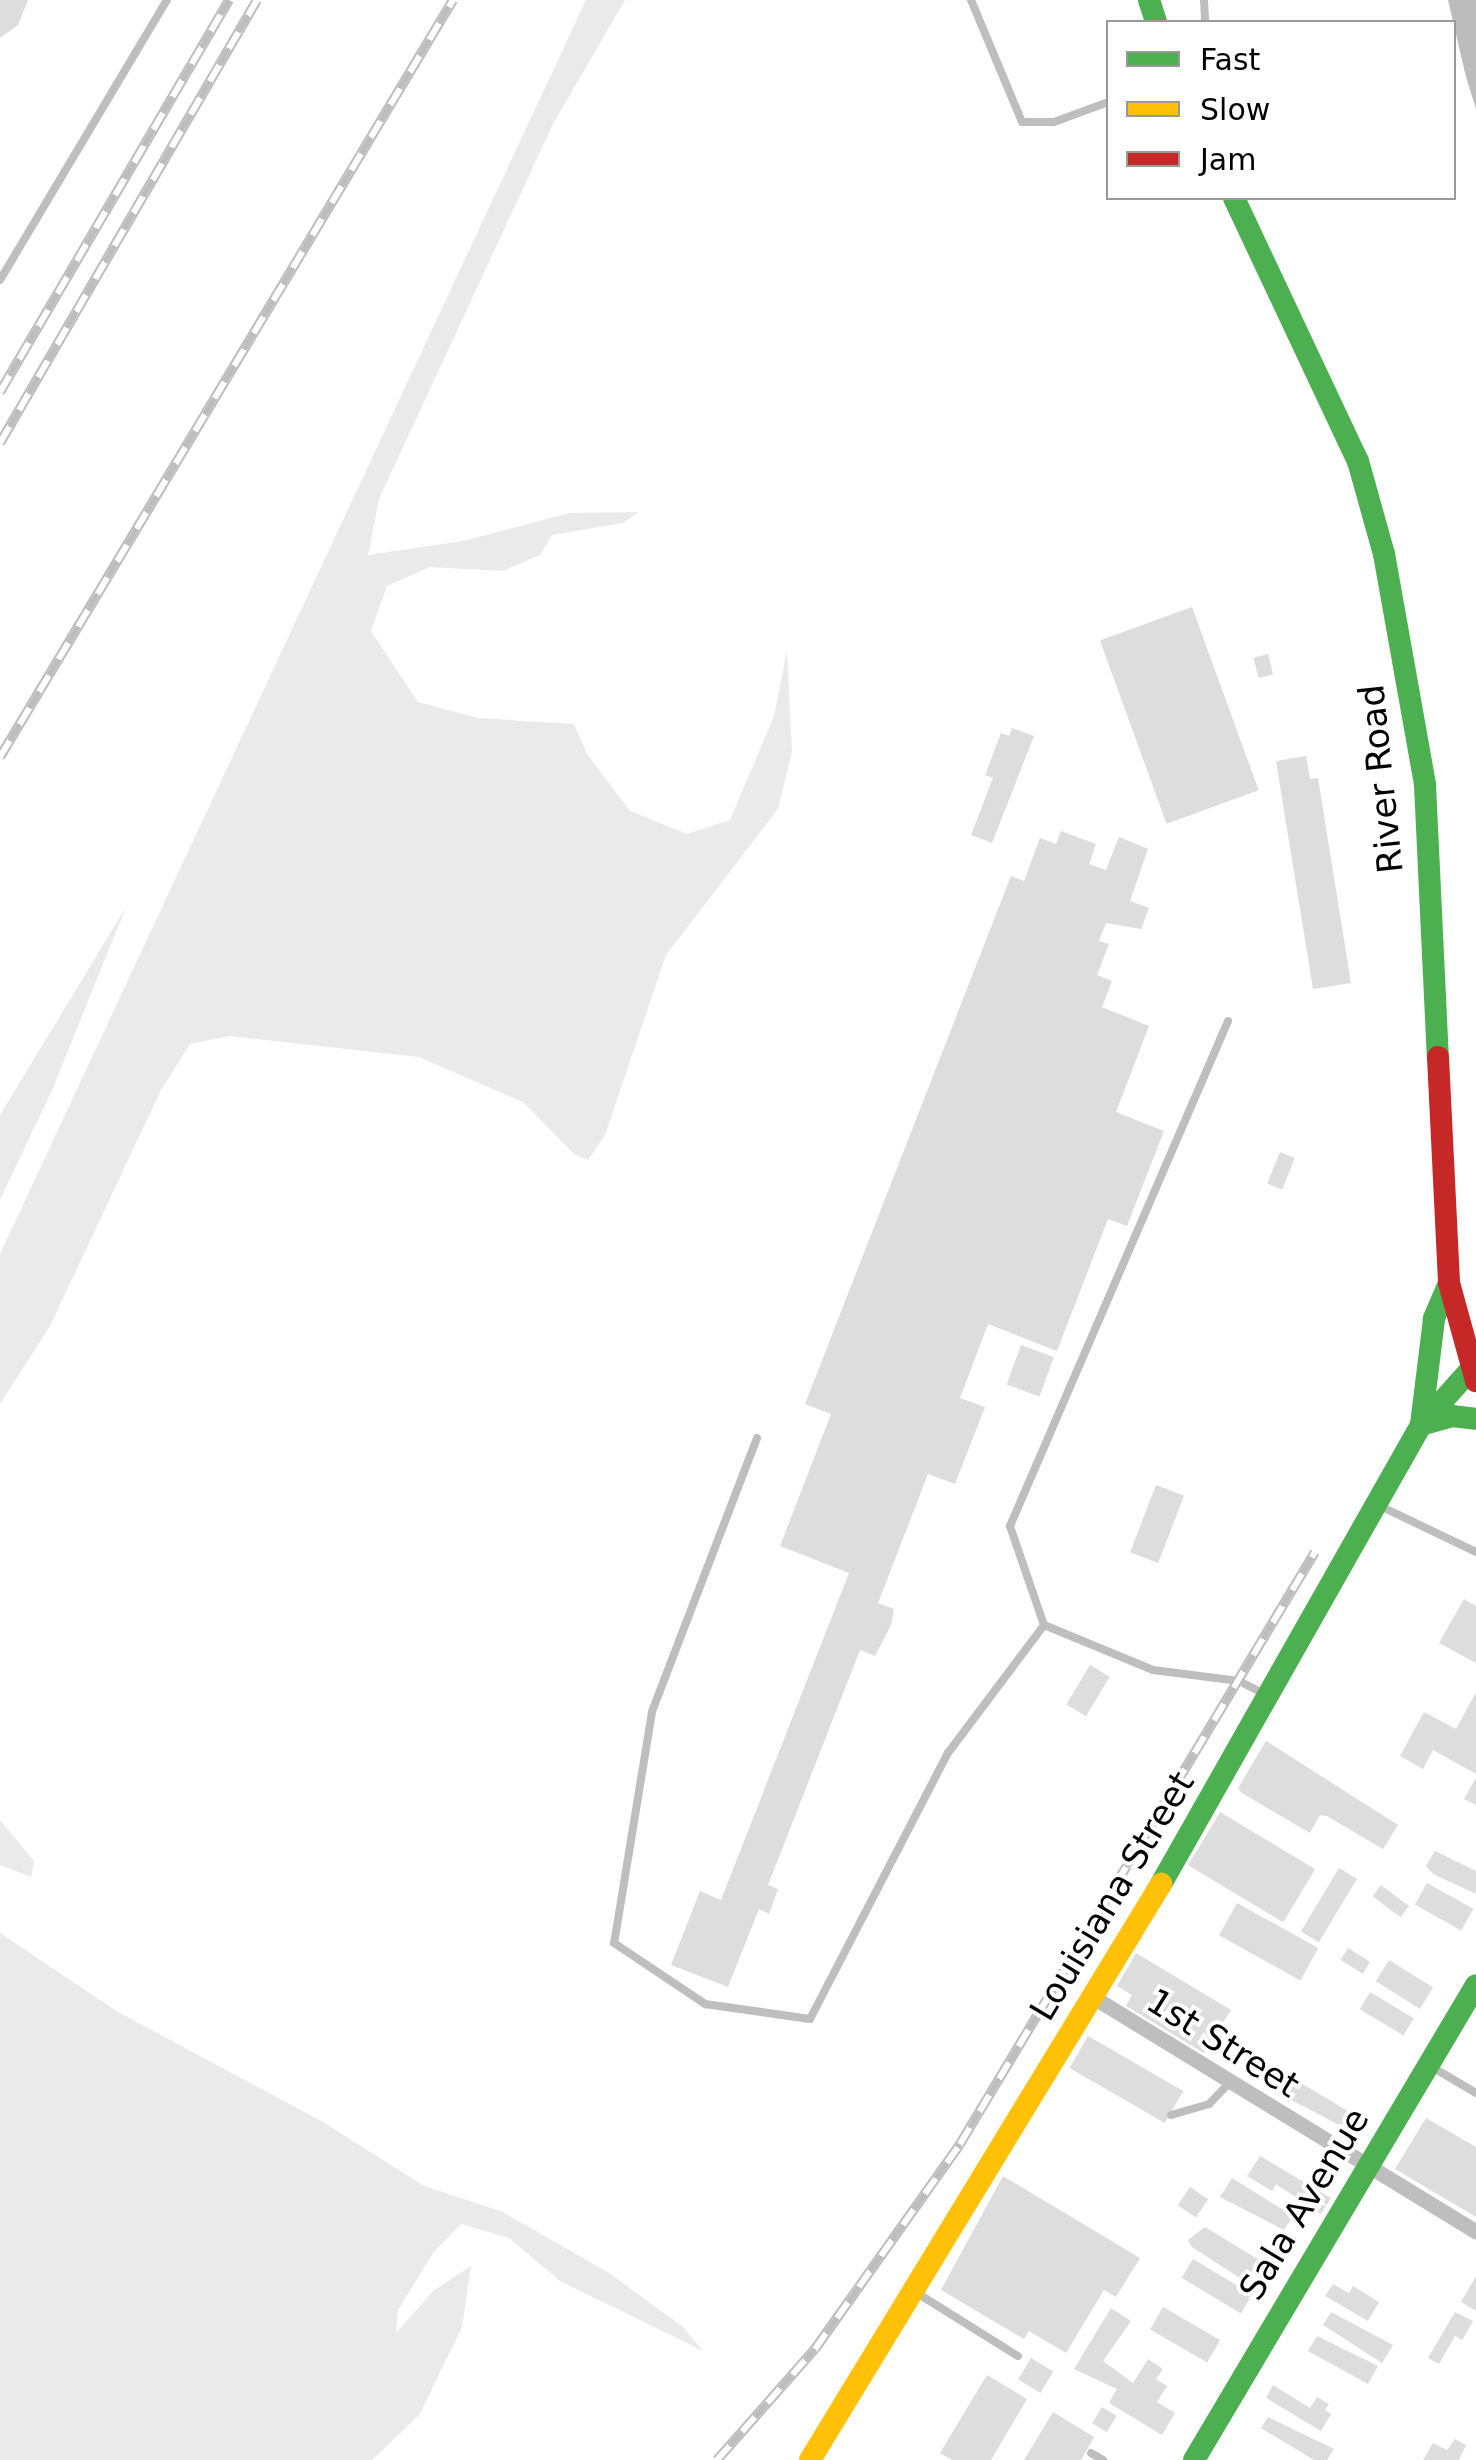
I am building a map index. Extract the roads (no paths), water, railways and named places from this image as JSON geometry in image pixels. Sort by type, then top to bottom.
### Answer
[{"type":"main road","name":"River Road","points":[[1235,200],[1358,461],[1384,554],[1425,785],[1449,1283],[1474,1372]]},
{"type":"main road","points":[[1449,1283],[1434,1319],[1421,1424],[1452,1416],[1476,1418]]},
{"type":"main road","name":"Louisiana Street","points":[[810,2460],[1270,1698],[1421,1424],[1474,1372]]},
{"type":"main road","name":"Sala Avenue","points":[[1194,2460],[1476,1985]]},
{"type":"street","name":"1st Street","points":[[1093,1997],[1476,2232]]},
{"type":"lane","points":[[0,280],[167,0]]},
{"type":"lane","points":[[971,0],[1022,122],[1054,122],[1106,103]]},
{"type":"lane","points":[[1228,1021],[1010,1526],[1044,1624],[1153,1670],[1239,1681],[1270,1698]]},
{"type":"lane","points":[[757,1438],[652,1712],[614,1943],[705,2004],[810,2018],[948,1753],[1044,1624]]},
{"type":"lane","points":[[1378,1505],[1476,1552]]},
{"type":"lane","points":[[1428,2064],[1476,2093]]},
{"type":"lane","points":[[1171,2115],[1199,2109],[1230,2082]]},
{"type":"lane","points":[[914,2290],[1018,2356]]},
{"type":"lane","points":[[1091,2453],[1103,2460]]},
{"type":"railway","points":[[0,392],[229,0]]},
{"type":"railway","points":[[0,443],[257,0]]},
{"type":"railway","points":[[0,757],[453,0]]},
{"type":"railway","points":[[717,2460],[815,2349],[960,2144],[1315,1552]]}]
